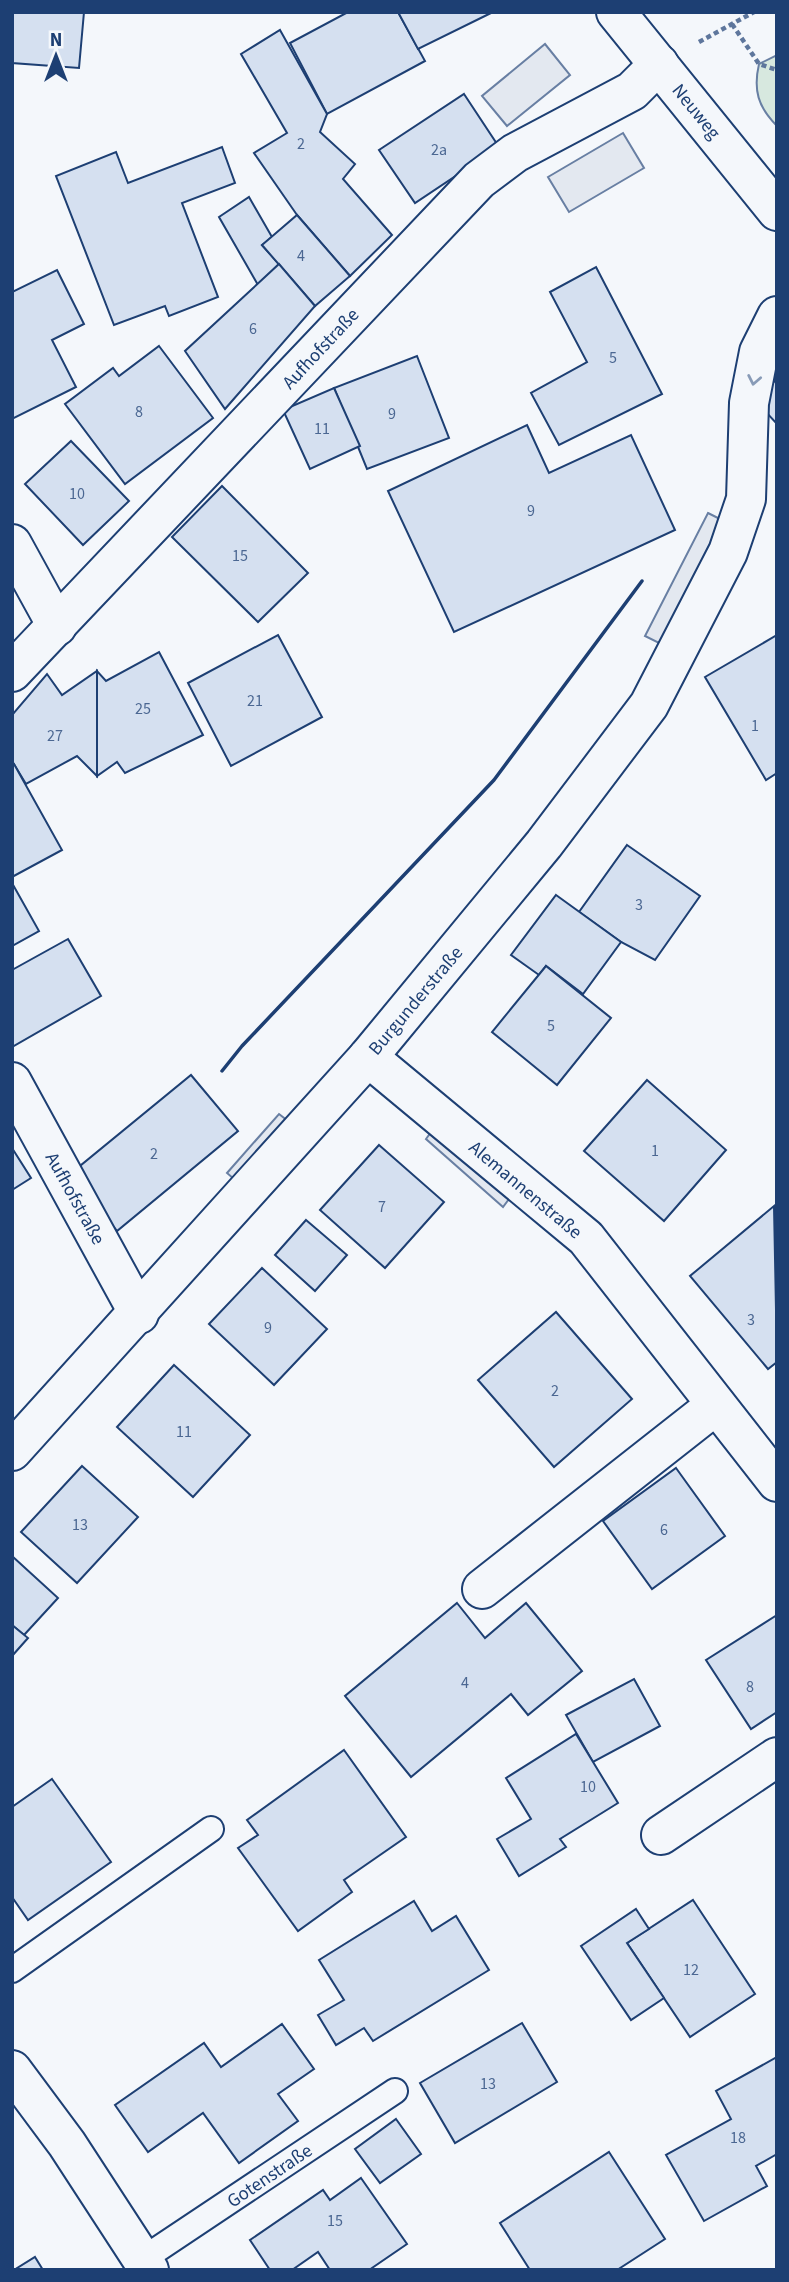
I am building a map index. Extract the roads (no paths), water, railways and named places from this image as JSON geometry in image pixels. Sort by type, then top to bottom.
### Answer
[{"type":"street","name":"Neuweg","points":[[615,12],[777,211]]},
{"type":"street","name":"Aufhofstraße","points":[[12,672],[480,180],[515,153],[632,91],[659,64]]},
{"type":"street","name":"Burgunderstraße","points":[[12,1451],[139,1314],[368,1057],[544,844],[649,705],[728,552],[746,499],[749,403],[760,352],[777,316]]},
{"type":"street","name":"Burgunderstraße","points":[[746,499],[777,464]]},
{"type":"street","points":[[12,544],[57,626]]},
{"type":"street","name":"Alemannenstraße","points":[[368,1057],[586,1238],[777,1482]]},
{"type":"street","name":"Aufhofstraße","points":[[12,1082],[139,1314]]},
{"type":"street","points":[[482,1589],[716,1405]]},
{"type":"street","points":[[661,1835],[777,1757]]},
{"type":"street","name":"Gotenstraße","points":[[12,2070],[67,2144],[146,2265]]},
{"type":"lane","points":[[12,1970],[211,1829]]},
{"type":"lane","name":"Gotenstraße","points":[[146,2265],[394,2091]]}]
